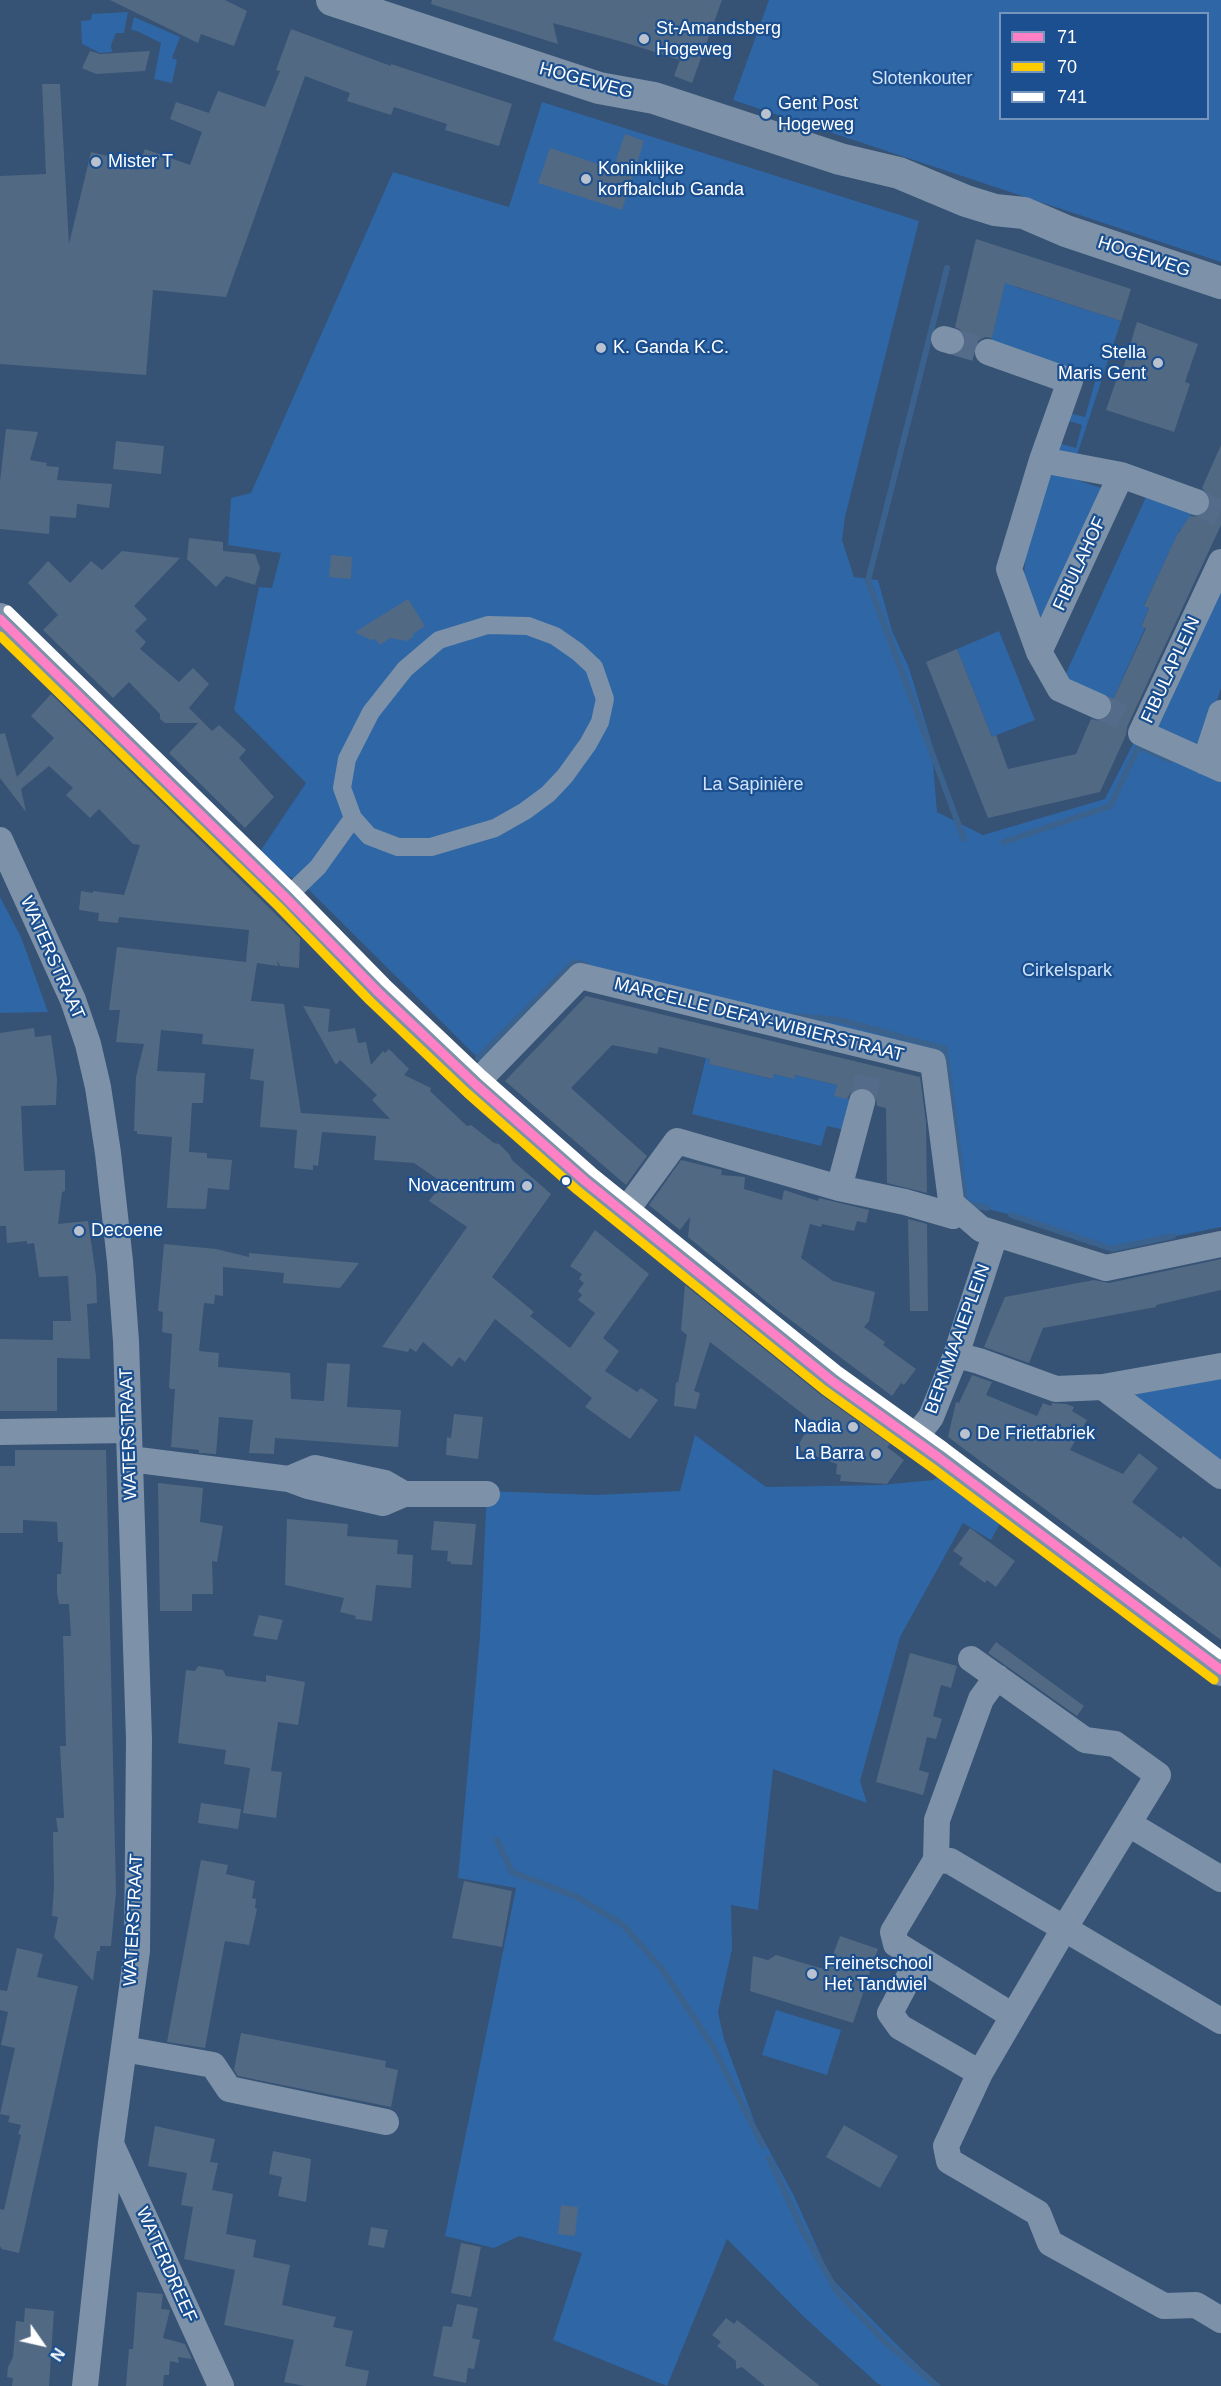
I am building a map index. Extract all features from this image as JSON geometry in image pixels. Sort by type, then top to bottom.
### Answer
[{"type":"street","name":"HOGEWEG","points":[[332,0],[599,88],[654,99],[840,159],[931,206],[961,217],[991,226],[1066,231],[1221,283]]},
{"type":"street","name":"FIBULAHOF","points":[[988,352],[1070,381],[1042,460],[1009,569],[1039,652],[1060,688],[1098,706]]},
{"type":"street","points":[[1042,460],[1120,476],[1196,502]]},
{"type":"street","name":"FIBULAHOF","points":[[1039,652],[1120,476]]},
{"type":"street","name":"FIBULAPLEIN","points":[[1221,562],[1137,728],[1213,765],[1221,713]]},
{"type":"street","points":[[0,619],[286,898],[378,992],[476,1084],[585,1181],[832,1381],[914,1439],[1221,1670]]},
{"type":"street","points":[[488,625],[528,626],[555,636],[594,667],[604,699],[600,722],[588,744],[565,776],[548,794],[525,811],[495,828],[431,847],[398,847],[369,836],[353,818],[342,788],[347,759],[371,712],[388,689],[405,669],[439,640],[488,625]]},
{"type":"street","points":[[286,898],[318,867],[353,818]]},
{"type":"street","name":"WATERSTRAAT","points":[[0,840],[73,1000],[88,1044],[98,1087],[120,1261],[129,1430],[139,1738],[137,1951],[111,2144],[85,2386]]},
{"type":"street","name":"MARCELLE DEFAY-WIBIERSTRAAT","points":[[476,1084],[580,976],[874,1056],[933,1062],[952,1209]]},
{"type":"street","points":[[839,1188],[861,1102]]},
{"type":"street","points":[[625,1212],[677,1141],[839,1188],[952,1209],[981,1229],[995,1235],[1106,1268],[1221,1244]]},
{"type":"street","name":"BERNMAAIEPLEIN","points":[[914,1439],[931,1418],[956,1355],[995,1235]]},
{"type":"street","points":[[956,1355],[980,1361],[1056,1389],[1103,1387],[1221,1365]]},
{"type":"street","points":[[1103,1387],[1221,1476]]},
{"type":"street","points":[[0,1432],[129,1430]]},
{"type":"street","points":[[130,1459],[289,1479],[308,1486],[384,1503],[404,1494],[487,1494]]},
{"type":"street","points":[[971,1659],[1085,1740],[1115,1744],[1158,1774],[980,2073],[946,2146],[949,2161],[1038,2213],[1050,2243],[1164,2306],[1196,2305],[1221,2320]]},
{"type":"street","points":[[997,1677],[981,1699],[937,1820],[936,1860],[893,1932],[896,1944],[1013,2016]]},
{"type":"street","points":[[1129,1824],[1221,1879]]},
{"type":"street","points":[[936,1860],[950,1861],[1221,2020]]},
{"type":"street","points":[[920,1958],[890,2013],[900,2027],[980,2073]]},
{"type":"street","points":[[124,2049],[213,2065],[229,2089],[386,2122]]},
{"type":"street","name":"WATERDREEF","points":[[111,2144],[220,2386]]},
{"type":"green space","name":"Slotenkouter","points":[[769,0],[1221,0],[1221,262],[733,100]]},
{"type":"green space","points":[[128,12],[124,33],[116,33],[111,45],[112,52],[100,53],[82,44],[81,21],[91,20],[92,14]]},
{"type":"green space","points":[[134,17],[180,37],[172,58],[177,60],[172,83],[154,79],[161,43],[131,30]]},
{"type":"green space","points":[[542,102],[919,221],[845,517],[842,540],[854,577],[878,580],[892,631],[909,668],[931,741],[937,812],[983,835],[1105,799],[1133,744],[1221,782],[1221,1227],[1112,1249],[1011,1215],[965,1203],[938,1056],[578,968],[484,1064],[306,887],[257,856],[306,783],[234,710],[259,587],[272,588],[281,553],[228,545],[231,498],[251,493],[393,172],[509,207]]},
{"type":"green space","points":[[1006,278],[1016,287],[1121,321],[1077,455],[1056,450],[1058,443],[1076,448],[1082,425],[1066,420],[1068,413],[1085,417],[1096,379],[990,346]]},
{"type":"green space","points":[[1054,472],[1101,488],[1043,620],[1038,618],[1024,573],[1026,552],[1050,477]]},
{"type":"green space","points":[[1150,488],[1199,511],[1197,515],[1192,513],[1184,531],[1180,529],[1144,605],[1149,608],[1141,626],[1145,628],[1112,702],[1063,680]]},
{"type":"green space","points":[[1221,583],[1221,688],[1202,745],[1192,751],[1157,726]]},
{"type":"green space","points":[[999,631],[1035,720],[992,737],[957,649]]},
{"type":"green space","points":[[0,897],[21,937],[48,1012],[0,1013]]},
{"type":"green space","points":[[706,1058],[710,1059],[709,1064],[772,1079],[774,1074],[794,1079],[795,1075],[837,1085],[835,1096],[853,1100],[845,1130],[827,1126],[821,1146],[692,1114]]},
{"type":"green space","points":[[1221,1372],[1221,1462],[1137,1400],[1134,1394]]},
{"type":"green space","points":[[695,1435],[766,1487],[881,1485],[933,1480],[943,1474],[1003,1518],[991,1540],[963,1523],[900,1637],[860,1781],[867,1803],[773,1769],[758,1910],[731,1905],[732,1949],[718,2012],[724,2039],[756,2126],[793,2194],[831,2278],[941,2386],[882,2386],[877,2383],[804,2317],[727,2239],[667,2386],[553,2340],[582,2253],[519,2236],[494,2248],[445,2236],[516,1888],[458,1878],[480,1636],[487,1491],[596,1495],[680,1491]]},
{"type":"green space","points":[[776,2010],[841,2030],[827,2075],[762,2055]]},
{"type":"building","points":[[110,0],[225,0],[247,11],[234,46],[201,34],[198,43]]},
{"type":"building","points":[[432,0],[722,0],[692,83],[674,76],[680,60],[553,23],[558,44],[431,4]]},
{"type":"building","points":[[291,29],[391,66],[391,64],[512,104],[499,146],[445,130],[447,124],[394,107],[391,115],[347,101],[350,93],[305,76],[226,297],[153,290],[146,375],[0,364],[0,176],[46,174],[42,84],[60,84],[69,244],[91,152],[125,160],[123,166],[137,170],[145,149],[190,165],[202,132],[170,119],[176,102],[209,113],[218,91],[265,107],[280,71],[276,70]]},
{"type":"building","points":[[90,51],[100,54],[150,51],[145,71],[96,74],[82,68]]},
{"type":"building","name":"Koninklijke korfbalclub Ganda","points":[[625,134],[644,141],[622,210],[538,183],[550,148],[613,169]]},
{"type":"building","points":[[976,239],[1131,289],[1121,321],[1005,283],[992,338],[985,337],[978,341],[973,354],[962,351],[966,345],[965,337],[961,330],[955,327]]},
{"type":"building","name":"Stella Maris Gent","points":[[1137,322],[1198,344],[1185,382],[1190,384],[1174,432],[1106,410],[1118,375],[1121,376]]},
{"type":"building","points":[[6,429],[38,432],[30,460],[47,463],[46,466],[59,467],[57,480],[112,484],[109,508],[77,504],[76,518],[50,516],[49,534],[0,529],[0,481]]},
{"type":"building","points":[[116,441],[164,446],[161,474],[113,469]]},
{"type":"building","points":[[1221,445],[1221,525],[1127,727],[1126,735],[1100,792],[988,818],[926,662],[957,649],[992,737],[996,735],[1008,769],[1076,754],[1091,719],[1100,721],[1111,713],[1112,702],[1146,628],[1141,627],[1149,608],[1144,606],[1177,535],[1190,516],[1199,517],[1210,508],[1211,499],[1202,488]]},
{"type":"building","points":[[189,538],[223,542],[223,551],[255,554],[260,568],[255,585],[226,576],[216,587],[187,559]]},
{"type":"building","points":[[122,551],[180,558],[134,606],[147,619],[135,631],[146,642],[140,649],[179,682],[193,668],[209,684],[189,708],[212,731],[219,725],[246,750],[239,758],[274,797],[245,828],[169,753],[198,723],[165,723],[160,719],[160,714],[129,682],[113,698],[43,630],[58,615],[28,583],[48,561],[70,583],[91,561],[102,570]]},
{"type":"building","points":[[331,555],[352,557],[351,579],[329,577]]},
{"type":"building","points":[[408,599],[425,626],[407,641],[390,638],[380,645],[375,639],[371,640],[355,632]]},
{"type":"building","points":[[51,694],[300,938],[299,968],[280,966],[277,960],[278,966],[257,963],[251,1001],[284,1004],[301,1113],[390,1119],[372,1100],[377,1095],[340,1060],[336,1065],[303,1006],[330,1009],[328,1032],[355,1028],[358,1043],[366,1042],[371,1065],[383,1051],[385,1053],[389,1049],[409,1069],[404,1075],[431,1088],[430,1091],[467,1126],[471,1125],[494,1143],[499,1144],[512,1160],[551,1194],[492,1277],[534,1312],[530,1316],[570,1348],[595,1313],[578,1300],[582,1295],[578,1291],[584,1283],[579,1279],[582,1274],[570,1266],[595,1230],[649,1274],[603,1338],[619,1351],[605,1371],[637,1392],[641,1388],[658,1400],[630,1439],[585,1407],[592,1398],[495,1319],[465,1362],[459,1357],[452,1367],[423,1342],[416,1352],[410,1348],[408,1352],[382,1347],[467,1227],[429,1201],[443,1183],[414,1163],[374,1160],[376,1136],[322,1132],[318,1166],[313,1165],[313,1170],[294,1168],[297,1130],[260,1127],[264,1081],[250,1079],[254,1049],[202,1044],[203,1034],[161,1030],[157,1071],[205,1073],[203,1103],[192,1103],[189,1152],[207,1153],[207,1158],[232,1160],[229,1190],[208,1188],[206,1209],[167,1208],[172,1137],[137,1134],[137,1131],[134,1131],[136,1077],[144,1044],[116,1042],[120,1010],[109,1010],[117,947],[246,962],[249,930],[119,917],[118,923],[98,921],[99,913],[79,910],[81,891],[124,895],[140,845],[133,844],[99,809],[90,818],[66,795],[73,788],[49,766],[21,789],[26,812],[0,778],[0,734],[5,733],[17,777],[54,738],[31,716]]},
{"type":"building","points":[[586,996],[920,1077],[926,1122],[927,1193],[887,1183],[886,1108],[877,1106],[872,1091],[866,1088],[858,1088],[851,1092],[847,1099],[834,1096],[837,1085],[795,1075],[794,1079],[774,1074],[773,1079],[709,1064],[710,1059],[659,1047],[657,1054],[612,1045],[571,1088],[647,1156],[626,1185],[505,1081]]},
{"type":"building","points":[[34,1028],[35,1037],[51,1035],[57,1079],[56,1105],[21,1106],[24,1171],[65,1170],[65,1191],[62,1192],[58,1224],[88,1221],[96,1276],[97,1303],[87,1304],[90,1359],[57,1358],[57,1411],[0,1411],[0,1339],[53,1340],[53,1321],[71,1321],[68,1276],[39,1277],[34,1243],[27,1244],[27,1241],[7,1243],[6,1226],[0,1226],[0,1033]]},
{"type":"building","points":[[681,1160],[722,1170],[721,1175],[745,1177],[744,1189],[782,1200],[784,1190],[818,1201],[819,1198],[869,1210],[866,1223],[857,1221],[854,1231],[822,1224],[821,1227],[810,1224],[801,1258],[833,1281],[875,1292],[869,1321],[864,1327],[885,1342],[883,1345],[916,1369],[904,1385],[901,1383],[892,1396],[772,1306],[688,1237],[690,1217],[680,1230],[649,1205]]},
{"type":"building","points":[[908,1219],[927,1224],[928,1311],[910,1311]]},
{"type":"building","points":[[164,1244],[216,1249],[249,1257],[249,1253],[359,1263],[340,1288],[283,1283],[284,1273],[223,1267],[223,1296],[215,1295],[214,1304],[204,1303],[199,1351],[219,1353],[218,1367],[290,1373],[291,1399],[324,1401],[327,1363],[350,1364],[347,1407],[401,1410],[398,1447],[275,1438],[274,1454],[249,1453],[253,1420],[219,1417],[216,1454],[171,1447],[175,1389],[170,1389],[169,1386],[172,1334],[162,1332],[163,1312],[158,1311]]},
{"type":"building","points":[[1221,1259],[1221,1290],[1156,1305],[1156,1307],[1043,1328],[1029,1363],[984,1347],[1005,1297],[1094,1280],[1109,1283]]},
{"type":"building","points":[[685,1285],[821,1395],[890,1444],[887,1447],[904,1460],[887,1484],[840,1481],[841,1475],[836,1474],[837,1464],[796,1449],[812,1421],[710,1342],[694,1391],[700,1393],[696,1409],[674,1406],[676,1382],[678,1383],[687,1335],[681,1330]]},
{"type":"building","points":[[972,1375],[992,1382],[986,1395],[1037,1416],[1043,1403],[1051,1406],[1052,1403],[1066,1404],[1074,1407],[1072,1411],[1087,1420],[1070,1450],[1123,1474],[1139,1453],[1158,1468],[1132,1502],[1181,1539],[1183,1536],[1221,1568],[1221,1640],[948,1437],[956,1402],[959,1403]]},
{"type":"building","points":[[454,1414],[483,1417],[478,1459],[446,1455],[447,1437],[451,1438]]},
{"type":"building","points":[[15,1450],[106,1450],[116,1892],[111,1946],[100,1946],[100,1951],[97,1951],[93,1981],[54,1937],[58,1917],[52,1916],[53,1832],[58,1832],[56,1818],[64,1818],[60,1746],[66,1746],[63,1636],[71,1636],[69,1604],[59,1604],[57,1593],[57,1574],[61,1574],[63,1542],[58,1542],[57,1522],[23,1520],[23,1533],[0,1533],[0,1466],[15,1466]]},
{"type":"building","points":[[158,1483],[203,1488],[200,1522],[223,1526],[217,1562],[212,1561],[213,1594],[192,1594],[192,1611],[160,1611]]},
{"type":"building","points":[[287,1519],[348,1524],[347,1536],[398,1540],[397,1554],[413,1555],[411,1588],[376,1585],[372,1621],[355,1619],[356,1616],[340,1612],[344,1598],[285,1585]]},
{"type":"building","points":[[434,1521],[476,1524],[472,1565],[451,1564],[447,1561],[448,1551],[431,1550]]},
{"type":"building","points":[[970,1528],[1015,1561],[996,1587],[987,1580],[985,1583],[959,1564],[963,1558],[953,1551]]},
{"type":"building","points":[[259,1615],[283,1620],[277,1640],[253,1636]]},
{"type":"building","points":[[996,1642],[1084,1706],[1077,1716],[988,1653]]},
{"type":"building","points":[[910,1653],[957,1666],[951,1688],[941,1685],[933,1716],[942,1719],[936,1739],[927,1737],[919,1770],[929,1773],[923,1795],[876,1782]]},
{"type":"building","points":[[198,1666],[223,1670],[226,1676],[266,1682],[266,1675],[305,1682],[298,1725],[278,1722],[271,1771],[282,1772],[276,1818],[243,1813],[250,1768],[224,1764],[226,1750],[178,1743],[186,1670],[195,1671]]},
{"type":"building","points":[[201,1803],[241,1809],[238,1829],[198,1823]]},
{"type":"building","points":[[201,1860],[228,1865],[226,1874],[255,1881],[252,1898],[256,1899],[255,1908],[257,1909],[249,1945],[225,1941],[205,2048],[167,2042]]},
{"type":"building","points":[[464,1881],[512,1891],[502,1947],[452,1938]]},
{"type":"building","points":[[840,1936],[878,1949],[853,2023],[750,1991],[753,1956],[768,1960],[776,1955],[827,1970]]},
{"type":"building","points":[[17,1948],[43,1954],[37,1977],[78,1986],[19,2253],[2,2249],[0,2246],[0,2209],[4,2210],[21,2135],[18,2134],[21,2125],[8,2122],[10,2116],[0,2114],[15,2048],[1,2045],[8,2012],[0,2010],[0,1990],[7,1991]]},
{"type":"building","points":[[241,2033],[386,2061],[385,2067],[398,2070],[391,2107],[238,2076],[234,2070]]},
{"type":"building","points":[[844,2125],[898,2156],[880,2188],[826,2157]]},
{"type":"building","points":[[155,2126],[215,2139],[210,2162],[218,2163],[212,2190],[233,2194],[226,2234],[256,2240],[253,2257],[290,2265],[282,2305],[336,2317],[333,2327],[353,2331],[345,2366],[369,2371],[366,2386],[305,2386],[284,2382],[294,2340],[224,2325],[235,2270],[184,2259],[193,2207],[181,2205],[187,2173],[148,2166]]},
{"type":"building","points":[[273,2151],[311,2159],[306,2202],[278,2196],[282,2177],[269,2174]]},
{"type":"building","points":[[561,2205],[578,2207],[575,2236],[558,2234]]},
{"type":"building","points":[[371,2227],[388,2230],[384,2248],[368,2245]]},
{"type":"building","points":[[461,2243],[481,2247],[471,2297],[451,2293]]},
{"type":"building","points":[[137,2292],[163,2294],[161,2309],[170,2310],[163,2338],[185,2344],[192,2359],[178,2357],[179,2363],[170,2361],[169,2375],[164,2375],[163,2386],[126,2386],[129,2349],[133,2349]]},
{"type":"building","points":[[457,2304],[478,2308],[472,2338],[480,2340],[474,2369],[468,2368],[466,2383],[433,2376],[443,2326],[452,2327]]},
{"type":"building","points":[[25,2308],[54,2311],[49,2386],[12,2386],[13,2378],[7,2377],[8,2367],[13,2357],[16,2321],[24,2322]]},
{"type":"building","points":[[726,2318],[734,2324],[737,2320],[820,2386],[765,2386],[742,2367],[736,2369],[736,2361],[717,2346],[721,2342],[712,2335]]},
{"type":"waterway","points":[[947,268],[868,581],[964,839]]},
{"type":"waterway","points":[[1004,842],[1110,806],[1139,746],[1170,760]]},
{"type":"waterway","points":[[478,1058],[574,962],[586,965]]},
{"type":"waterway","points":[[794,1016],[839,1020],[945,1049],[965,1203],[987,1208]]},
{"type":"waterway","points":[[1011,1215],[1112,1249],[1173,1236]]},
{"type":"waterway","points":[[497,1840],[512,1872],[577,1897],[623,1925],[662,1969],[713,2047],[763,2146]]},
{"type":"waterway","points":[[769,2158],[802,2229],[836,2290],[882,2339],[937,2386]]},
{"type":"tunnel","points":[[951,341],[988,352]]},
{"type":"tunnel","points":[[1196,502],[1221,514]]},
{"type":"tunnel","points":[[1098,706],[1132,722]]},
{"type":"tunnel","points":[[862,1102],[871,1065]]},
{"type":"transit line","name":"741","points":[[8,610],[294,889],[386,983],[483,1075],[593,1172],[839,1371],[945,1447],[1221,1655]]},
{"type":"transit line","name":"71","points":[[0,619],[286,898],[378,992],[475,1084],[585,1181],[832,1381],[938,1457],[1221,1670]]},
{"type":"transit line","name":"70","points":[[0,636],[278,906],[370,1001],[467,1093],[577,1190],[824,1390],[931,1467],[1214,1680]]},
{"type":"place","name":"St-Amandsberg Hogeweg","points":[[644,39]]},
{"type":"place","name":"Gent Post Hogeweg","points":[[766,114]]},
{"type":"place","name":"Mister T","points":[[96,162]]},
{"type":"place","name":"Koninklijke korfbalclub Ganda","points":[[586,179]]},
{"type":"place","name":"K. Ganda K.C.","points":[[601,348]]},
{"type":"place","name":"Stella Maris Gent","points":[[1158,363]]},
{"type":"place","name":"Novacentrum","points":[[527,1186]]},
{"type":"place","name":"Decoene","points":[[79,1231]]},
{"type":"place","name":"Nadia","points":[[853,1427]]},
{"type":"place","name":"De Frietfabriek","points":[[965,1434]]},
{"type":"place","name":"La Barra","points":[[876,1454]]},
{"type":"place","name":"Freinetschool Het Tandwiel","points":[[812,1974]]},
{"type":"park label","name":"La Sapinière","points":[[753,785]]},
{"type":"park label","name":"Cirkelspark","points":[[1067,971]]}]
